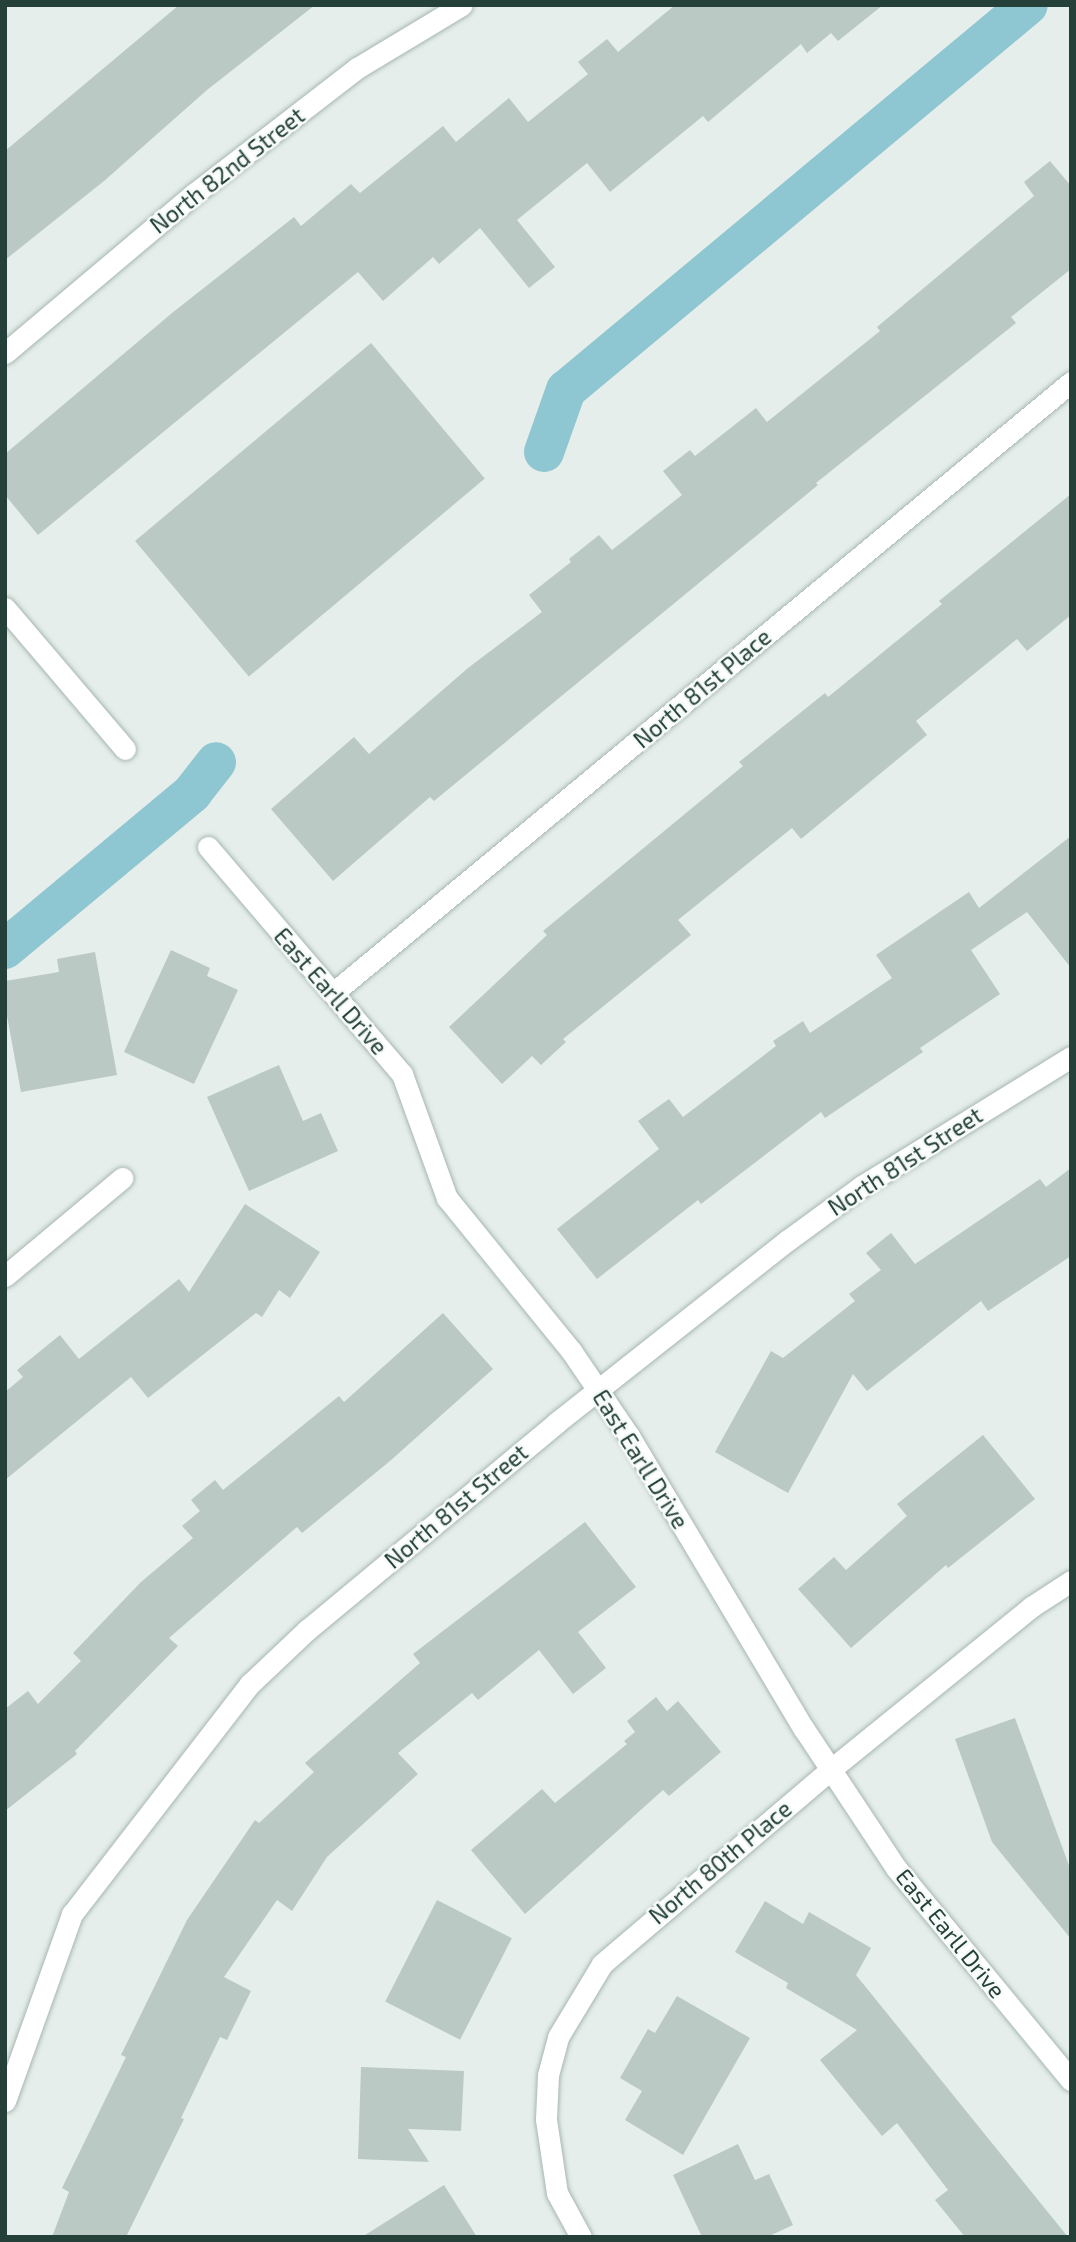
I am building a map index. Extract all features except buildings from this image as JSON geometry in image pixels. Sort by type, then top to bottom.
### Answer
[{"type":"street","name":"North 82nd Street","points":[[5,353],[194,194],[357,68],[462,5]]},
{"type":"street","name":"North 81st Place","points":[[333,993],[1071,382]]},
{"type":"street","points":[[5,608],[125,748]]},
{"type":"street","name":"East Earll Drive","points":[[208,847],[402,1074],[447,1198],[572,1352],[629,1436],[830,1770],[897,1868],[1071,2080]]},
{"type":"street","name":"North 81st Street","points":[[5,2101],[72,1914],[250,1684],[307,1630],[597,1389],[862,1186],[1071,1057]]},
{"type":"street","points":[[5,1276],[122,1178]]},
{"type":"street","name":"North 80th Place","points":[[581,2237],[557,2193],[545,2119],[548,2075],[558,2037],[602,1964],[830,1770],[1031,1608],[1071,1581]]},
{"type":"waterway","points":[[544,452],[566,390],[1028,5]]},
{"type":"waterway","points":[[5,949],[192,793],[216,762]]}]
